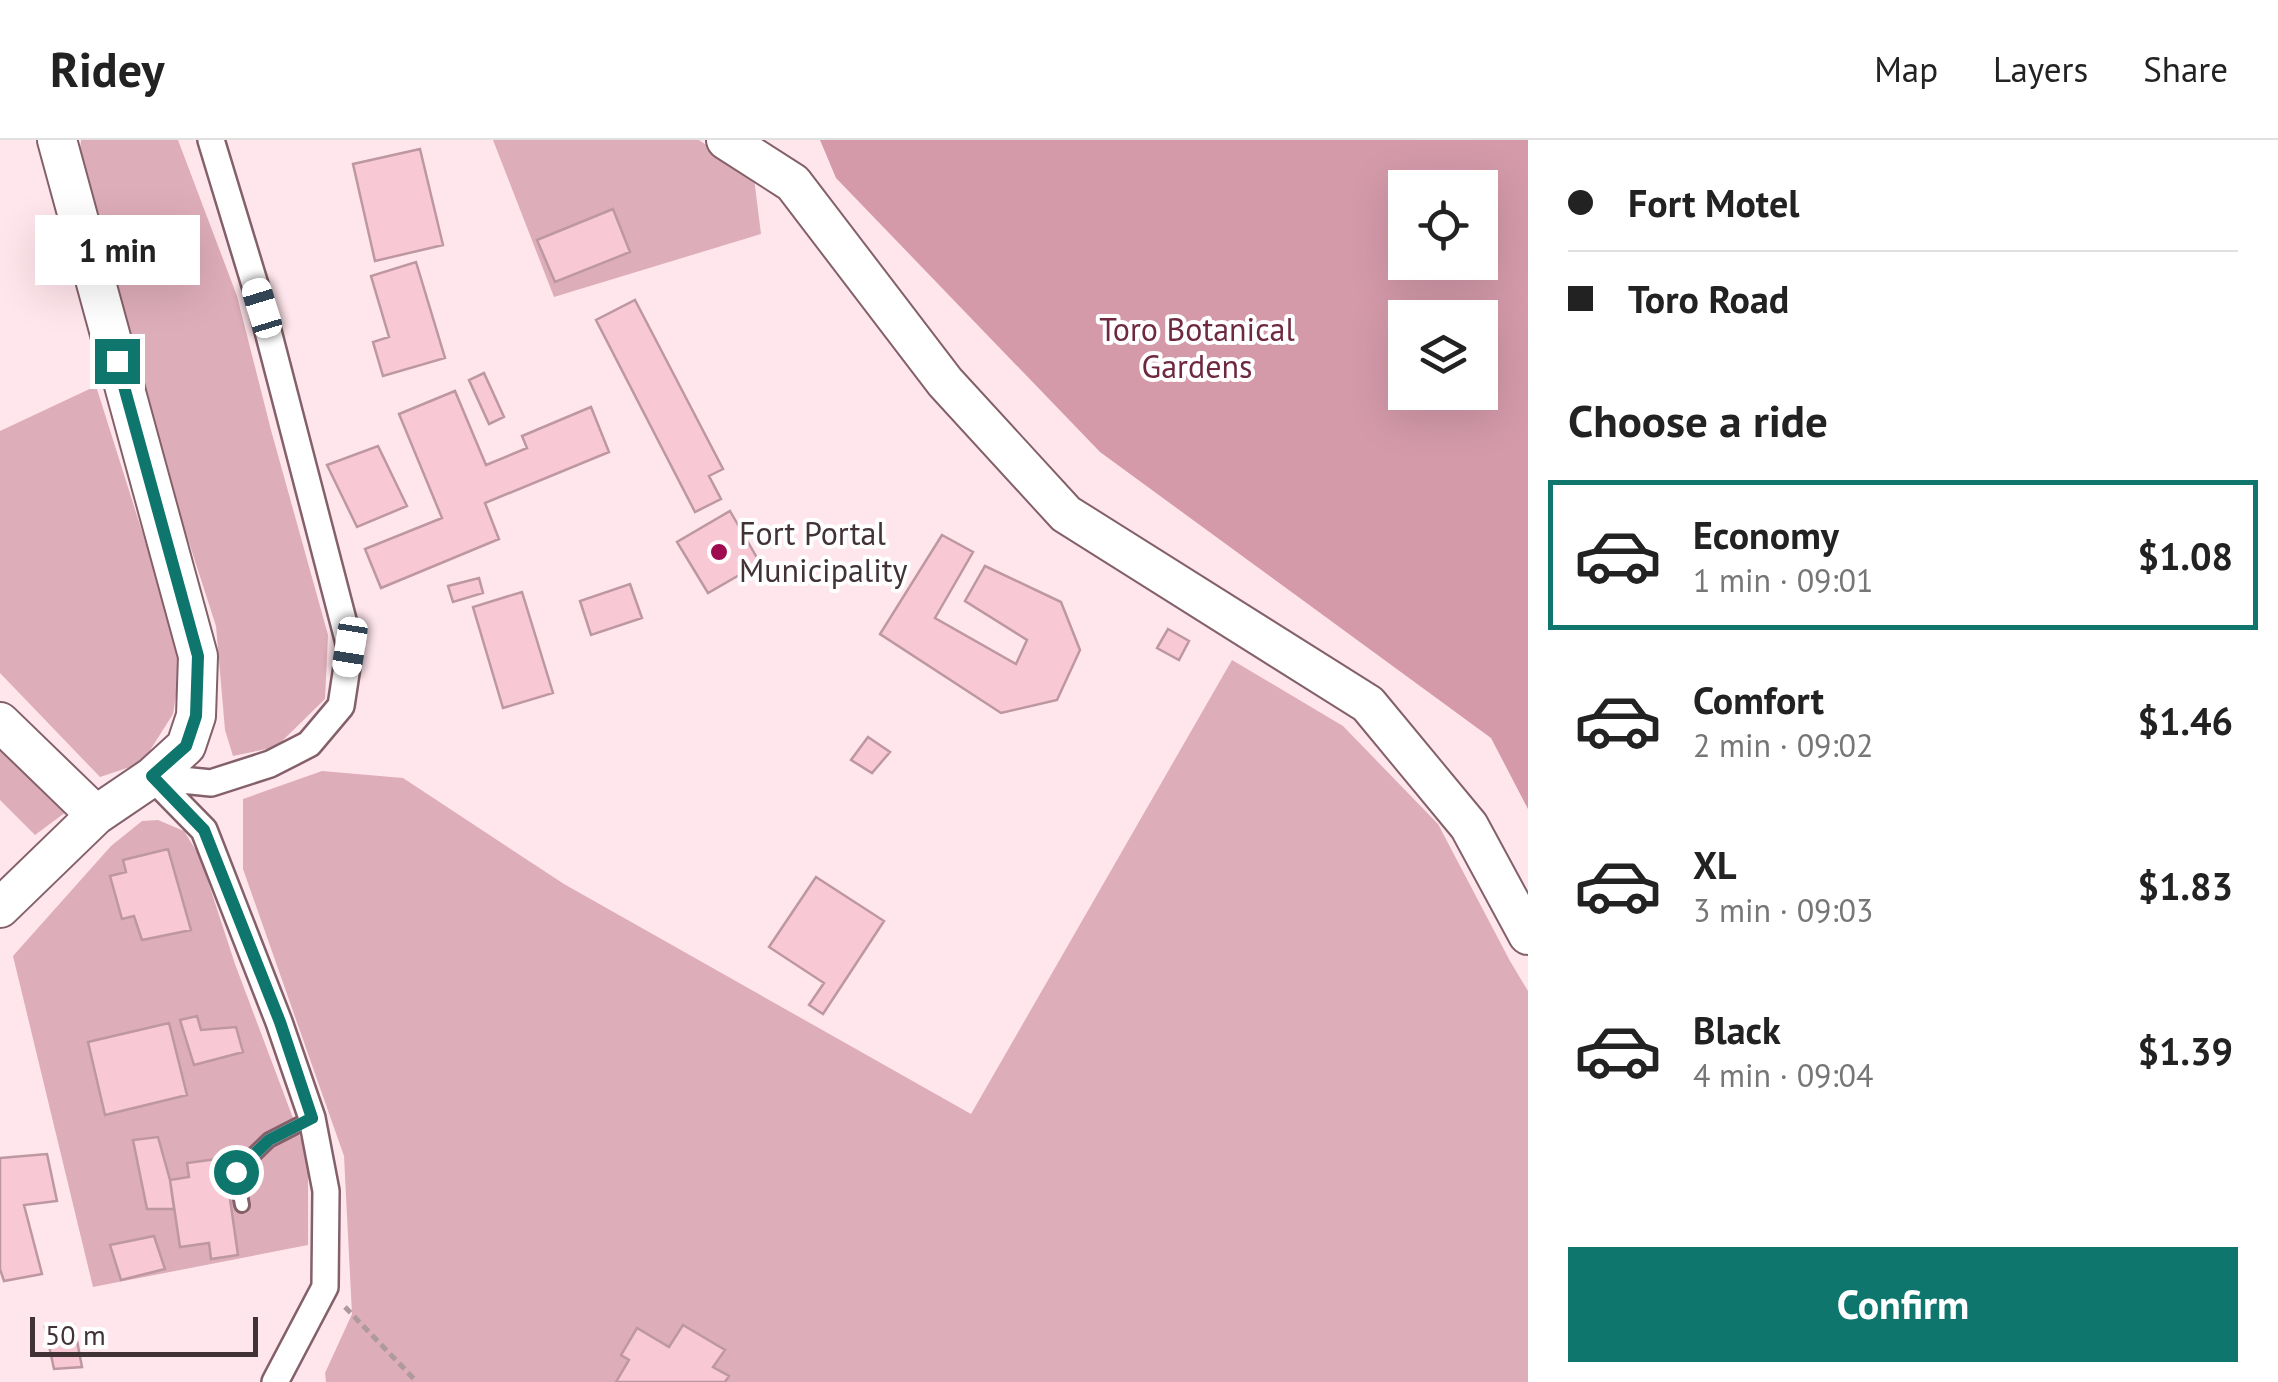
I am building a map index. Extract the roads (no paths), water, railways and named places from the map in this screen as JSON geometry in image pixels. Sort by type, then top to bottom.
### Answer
[{"type":"main road","points":[[0,908],[96,815],[152,776],[186,746],[196,716],[198,656],[57,140]]},
{"type":"main road","points":[[726,140],[792,183],[945,382],[1066,514],[1368,704],[1469,826],[1528,935]]},
{"type":"main road","points":[[0,722],[96,815]]},
{"type":"street","points":[[152,776],[212,782],[270,764],[309,744],[341,706],[350,647],[262,308],[211,140]]},
{"type":"street","points":[[152,776],[204,830],[280,1022],[312,1118],[326,1191],[325,1287],[275,1382]]},
{"type":"lane","points":[[242,1205],[236,1172],[269,1140],[312,1118]]},
{"type":"place","name":"Fort Portal Municipality","points":[[719,552]]},
{"type":"park label","name":"Toro Botanical Gardens","points":[[1197,348]]}]
